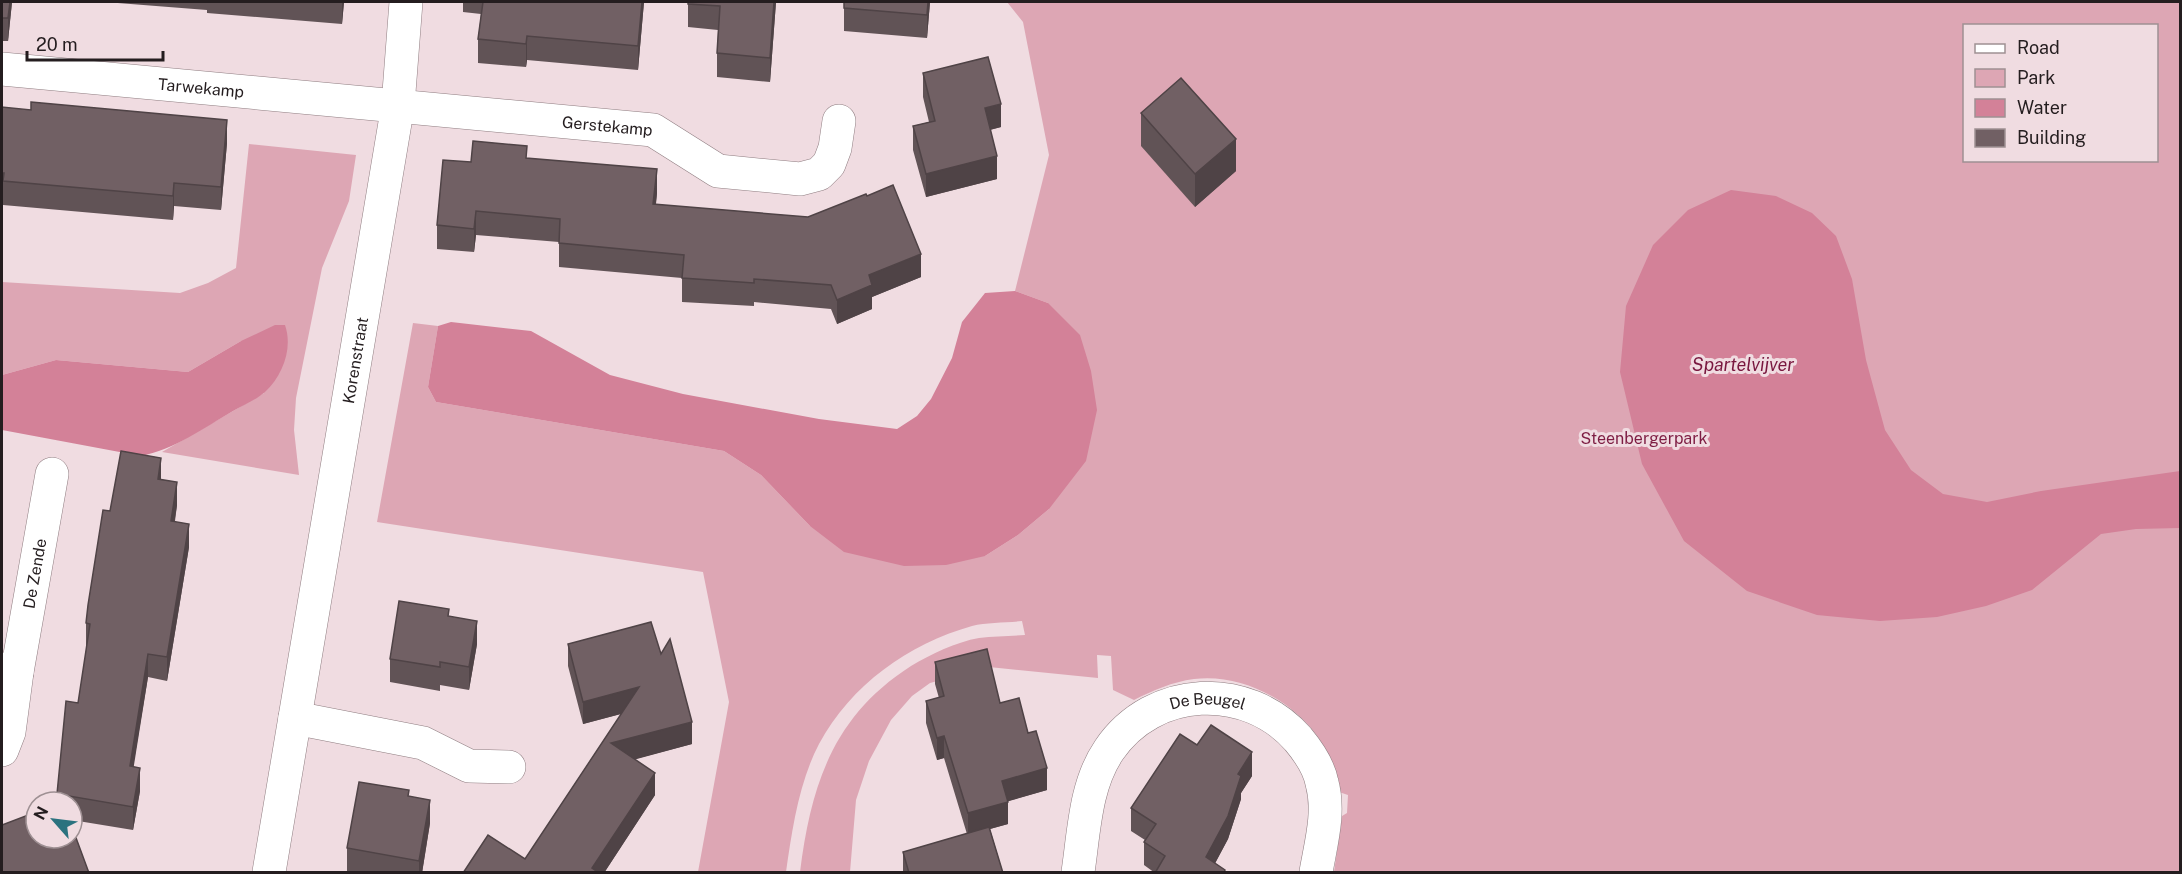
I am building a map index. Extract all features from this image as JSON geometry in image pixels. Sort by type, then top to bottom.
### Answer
[{"type":"street","name":"Korenstraat","points":[[269,873],[398,105],[406,2]]},
{"type":"street","name":"Tarwekamp","points":[[2,69],[398,105]]},
{"type":"street","name":"Gerstekamp","points":[[398,105],[653,130],[718,171],[800,179],[819,174],[829,164],[839,121]]},
{"type":"street","name":"De Zende","points":[[2,750],[9,732],[9,671],[52,474]]},
{"type":"street","name":"De Beugel","points":[[1078,873],[1089,801],[1100,766],[1109,749],[1145,716],[1167,705],[1193,698],[1210,698],[1242,702],[1263,711],[1280,722],[1304,746],[1322,781],[1326,808],[1316,873]]},
{"type":"street","points":[[295,718],[423,743],[469,766],[509,767]]},
{"type":"green space","name":"Steenbergerpark","points":[[1007,2],[2180,2],[2180,872],[1334,872],[1342,816],[1347,813],[1348,795],[1339,792],[1336,776],[1322,743],[1293,711],[1276,698],[1256,688],[1215,678],[1178,682],[1134,700],[1113,690],[1111,656],[1097,655],[1098,678],[989,667],[930,683],[912,696],[891,720],[869,761],[856,800],[850,872],[800,872],[811,810],[819,782],[830,755],[862,707],[884,686],[911,666],[944,649],[979,638],[1025,635],[1022,621],[972,626],[926,644],[884,670],[847,703],[819,744],[806,774],[794,823],[786,872],[698,872],[729,702],[703,572],[377,522],[413,323],[438,326],[428,387],[436,402],[724,451],[761,475],[810,526],[985,556],[1018,535],[1049,509],[1048,303],[1015,291],[1049,155],[1023,22]]},
{"type":"green space","points":[[249,144],[356,155],[349,201],[322,268],[296,398],[294,430],[299,475],[162,452],[264,393],[241,341],[188,372],[56,360],[2,375],[2,282],[180,293],[208,283],[236,268]]},
{"type":"water","name":"Spartelvijver","points":[[1731,190],[1776,196],[1812,213],[1836,236],[1852,279],[1866,360],[1885,430],[1911,470],[1943,494],[1987,502],[2041,491],[2180,471],[2180,528],[2136,529],[2101,534],[2032,590],[1986,606],[1937,617],[1880,621],[1817,615],[1747,591],[1684,541],[1642,464],[1620,372],[1626,306],[1653,245],[1688,210]]},
{"type":"water","points":[[1015,291],[1048,303],[1080,335],[1091,371],[1097,410],[1086,461],[1049,509],[1018,535],[985,556],[946,565],[904,566],[844,552],[810,526],[761,475],[724,451],[436,402],[428,387],[438,326],[451,322],[531,331],[610,375],[683,394],[819,419],[897,429],[917,416],[931,399],[952,358],[962,322],[985,293]]},
{"type":"water","points":[[275,325],[285,325],[287,352],[277,378],[265,392],[189,437],[154,453],[141,456],[2,430],[2,375],[56,360],[188,372],[241,341]]},
{"type":"building","points":[[2,2],[10,2],[8,18],[2,18]]},
{"type":"building","points":[[483,2],[642,2],[638,46],[527,36],[526,44],[478,39]]},
{"type":"building","points":[[688,2],[774,2],[770,58],[717,53],[720,6],[688,4]]},
{"type":"building","points":[[844,2],[928,2],[927,15],[844,8]]},
{"type":"building","points":[[988,57],[1001,104],[985,108],[997,156],[926,174],[913,126],[935,121],[923,73]]},
{"type":"building","points":[[1181,78],[1236,139],[1195,174],[1141,113]]},
{"type":"building","points":[[31,102],[227,120],[221,187],[174,183],[173,196],[3,181],[2,107],[31,110]]},
{"type":"building","points":[[473,141],[527,146],[526,158],[657,169],[653,204],[808,217],[893,185],[921,254],[869,275],[872,285],[837,300],[831,285],[754,279],[754,283],[682,278],[684,255],[559,243],[560,219],[476,211],[474,229],[437,225],[443,160],[471,162]]},
{"type":"building","points":[[121,451],[161,458],[158,479],[177,482],[171,521],[189,524],[167,657],[148,654],[130,766],[140,768],[133,807],[84,799],[84,790],[57,790],[66,701],[78,703],[90,624],[86,623],[88,605],[103,510],[110,511]]},
{"type":"building","points":[[399,601],[449,609],[448,616],[477,621],[469,667],[440,662],[440,667],[390,659]]},
{"type":"building","points":[[651,622],[661,654],[670,639],[692,722],[611,743],[655,773],[592,868],[599,873],[463,873],[488,835],[525,859],[639,687],[583,702],[568,644]]},
{"type":"building","points":[[987,649],[1000,703],[1019,698],[1028,733],[1036,731],[1047,768],[1002,781],[1008,802],[968,813],[944,736],[937,738],[926,701],[944,696],[935,662]]},
{"type":"building","points":[[1211,725],[1252,752],[1238,774],[1241,776],[1228,816],[1206,857],[1225,870],[1224,873],[1155,873],[1165,856],[1144,842],[1156,824],[1131,808],[1180,734],[1197,745]]},
{"type":"building","points":[[359,782],[409,790],[408,796],[430,800],[419,861],[347,848]]},
{"type":"building","points":[[24,817],[24,850],[80,850],[89,873],[2,873],[2,825]]},
{"type":"building","points":[[989,827],[1003,873],[909,873],[903,852]]}]
